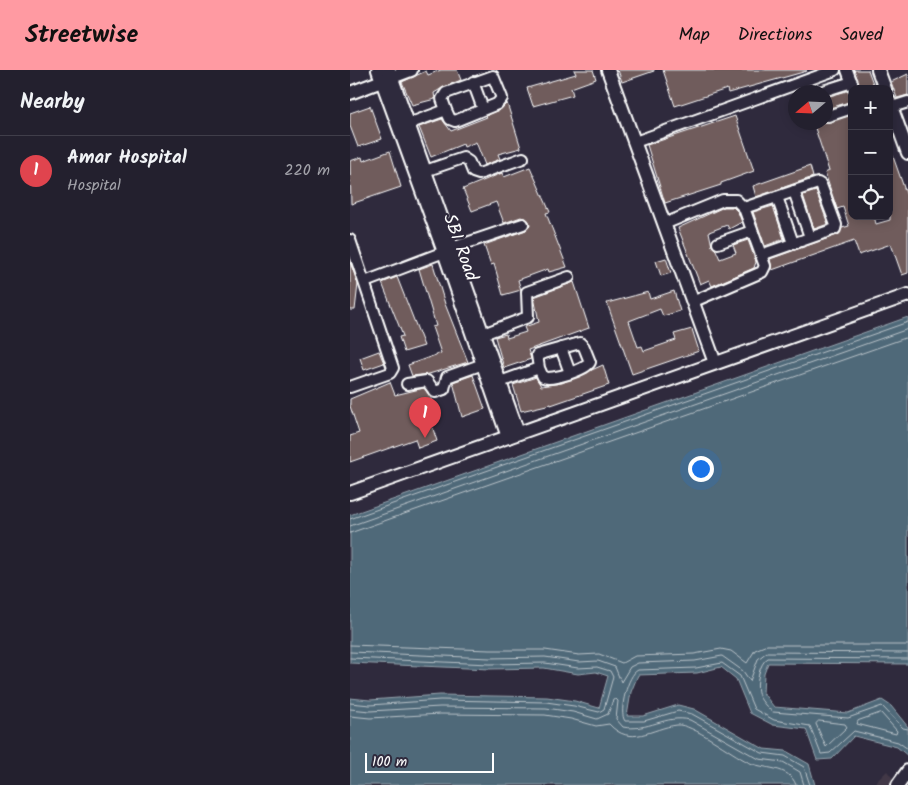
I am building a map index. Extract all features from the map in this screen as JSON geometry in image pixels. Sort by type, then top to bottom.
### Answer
[{"type":"street","points":[[350,92],[385,74],[411,70]]},
{"type":"street","points":[[608,70],[715,363]]},
{"type":"street","points":[[635,142],[835,70]]},
{"type":"street","points":[[847,70],[853,85]]},
{"type":"street","points":[[878,70],[884,85]]},
{"type":"street","name":"SBI Road","points":[[385,74],[408,124],[425,172],[483,364],[513,435]]},
{"type":"street","name":"SBI Road","points":[[385,74],[448,250],[483,334],[500,382],[513,435]]},
{"type":"street","points":[[490,75],[495,79],[502,98],[500,101],[484,109],[455,121],[450,119],[443,95],[473,82],[490,75]]},
{"type":"street","points":[[814,78],[816,85]]},
{"type":"street","points":[[473,82],[484,109]]},
{"type":"street","points":[[833,89],[848,86]]},
{"type":"street","points":[[893,104],[908,102]]},
{"type":"street","points":[[833,114],[848,109]]},
{"type":"street","points":[[408,124],[446,110]]},
{"type":"street","points":[[893,112],[908,153]]},
{"type":"street","points":[[425,172],[463,158],[469,162],[473,172],[479,174],[523,158]]},
{"type":"street","points":[[744,208],[818,183],[821,185],[836,225],[834,229],[761,254]]},
{"type":"street","points":[[794,191],[810,237]]},
{"type":"street","points":[[777,197],[793,243]]},
{"type":"street","points":[[664,224],[723,200],[736,200],[744,208],[761,254],[765,266],[762,272],[692,302]]},
{"type":"street","points":[[365,282],[523,224]]},
{"type":"street","points":[[718,243],[752,230]]},
{"type":"street","points":[[350,240],[393,368],[390,373],[350,387]]},
{"type":"street","points":[[483,334],[528,317],[527,292],[569,277]]},
{"type":"street","points":[[350,493],[908,295]]},
{"type":"street","points":[[582,343],[590,362],[585,368],[546,379],[539,368],[537,355],[582,343]]},
{"type":"street","points":[[561,348],[570,373]]},
{"type":"street","points":[[407,384],[427,381],[435,392],[438,392],[444,389],[447,377],[483,364]]},
{"type":"street","points":[[500,382],[539,368]]},
{"type":"street","points":[[898,785],[907,772]]},
{"type":"shaded area","points":[[887,771],[898,785],[873,785]]},
{"type":"water","points":[[908,317],[908,664],[768,663],[764,674],[763,693],[774,707],[848,713],[882,700],[891,706],[908,727],[908,756],[897,747],[854,736],[832,759],[817,760],[806,729],[773,725],[750,713],[736,679],[721,667],[697,673],[638,675],[631,692],[627,716],[643,716],[678,705],[694,709],[764,749],[786,751],[809,764],[815,785],[350,785],[350,698],[370,700],[440,695],[547,697],[575,701],[599,708],[608,676],[596,672],[578,674],[544,668],[490,669],[350,663],[350,515]]},
{"type":"building","points":[[441,70],[457,70],[461,80],[434,93],[435,99],[412,105],[402,82],[426,71],[428,75]]},
{"type":"building","points":[[574,70],[593,70],[596,79],[571,88],[573,95],[533,106],[527,88],[576,74]]},
{"type":"building","points":[[618,70],[654,70],[654,71],[622,82]]},
{"type":"building","points":[[663,70],[807,71],[728,93],[727,89],[675,106]]},
{"type":"building","points":[[854,70],[868,70],[874,85],[860,85]]},
{"type":"building","points":[[908,74],[908,95],[897,98],[891,82]]},
{"type":"building","points":[[847,91],[848,102],[833,107],[833,95]]},
{"type":"building","points":[[507,103],[521,148],[498,154],[500,159],[485,165],[476,142],[464,147],[463,144],[431,157],[419,127],[442,119],[451,131],[487,117],[500,110]]},
{"type":"building","points":[[370,106],[382,139],[358,147],[350,126],[350,113]]},
{"type":"building","points":[[735,116],[754,171],[721,183],[721,185],[665,203],[647,145]]},
{"type":"building","points":[[848,116],[848,220],[875,220],[876,224],[893,220],[893,156],[908,199],[908,273],[902,275],[891,244],[859,255],[854,241],[772,270],[770,259],[837,235],[842,228],[849,226],[843,207],[837,209],[825,173],[829,171],[816,130],[833,130],[833,120]]},
{"type":"building","points":[[390,151],[401,187],[351,204],[350,161],[362,157],[363,161]]},
{"type":"building","points":[[810,166],[813,177],[756,197],[753,186]]},
{"type":"building","points":[[530,167],[550,212],[546,213],[567,267],[549,272],[548,269],[518,280],[521,290],[503,295],[494,264],[491,265],[484,245],[526,230],[530,226],[529,221],[521,217],[504,223],[496,202],[472,211],[463,189],[502,173],[504,177]]},
{"type":"building","points":[[816,191],[828,224],[814,229],[803,195]]},
{"type":"building","points":[[773,206],[784,239],[765,246],[753,212]]},
{"type":"building","points":[[724,207],[733,207],[738,212],[742,222],[729,229],[727,225],[709,232],[712,246],[720,259],[736,253],[733,245],[748,240],[756,262],[754,268],[712,286],[709,280],[700,284],[678,228]]},
{"type":"building","points":[[666,258],[671,273],[661,276],[656,261]]},
{"type":"building","points":[[350,262],[358,284],[355,310],[350,310]]},
{"type":"building","points":[[433,264],[445,304],[468,362],[429,374],[412,376],[408,365],[441,353],[432,327],[436,326],[419,269]]},
{"type":"building","points":[[397,277],[424,346],[404,352],[399,337],[403,336],[382,283]]},
{"type":"building","points":[[574,282],[589,328],[528,350],[531,359],[504,368],[495,337],[506,334],[507,338],[526,332],[524,327],[539,322],[534,297]]},
{"type":"building","points":[[674,291],[680,311],[663,316],[660,309],[629,321],[638,347],[642,346],[644,351],[676,340],[674,334],[692,329],[699,351],[632,374],[607,303],[648,292],[650,299]]},
{"type":"building","points":[[379,351],[384,363],[364,370],[360,358]]},
{"type":"building","points":[[603,365],[609,385],[551,405],[521,411],[513,385],[536,377],[541,386],[562,383]]},
{"type":"building","points":[[473,375],[485,409],[462,417],[453,382]]},
{"type":"building","points":[[390,382],[395,395],[424,388],[432,399],[424,402],[437,441],[418,448],[415,439],[350,462],[350,436],[359,433],[350,406],[350,399]]},
{"type":"place","name":"Amar Hospital","points":[[425,438]]}]
